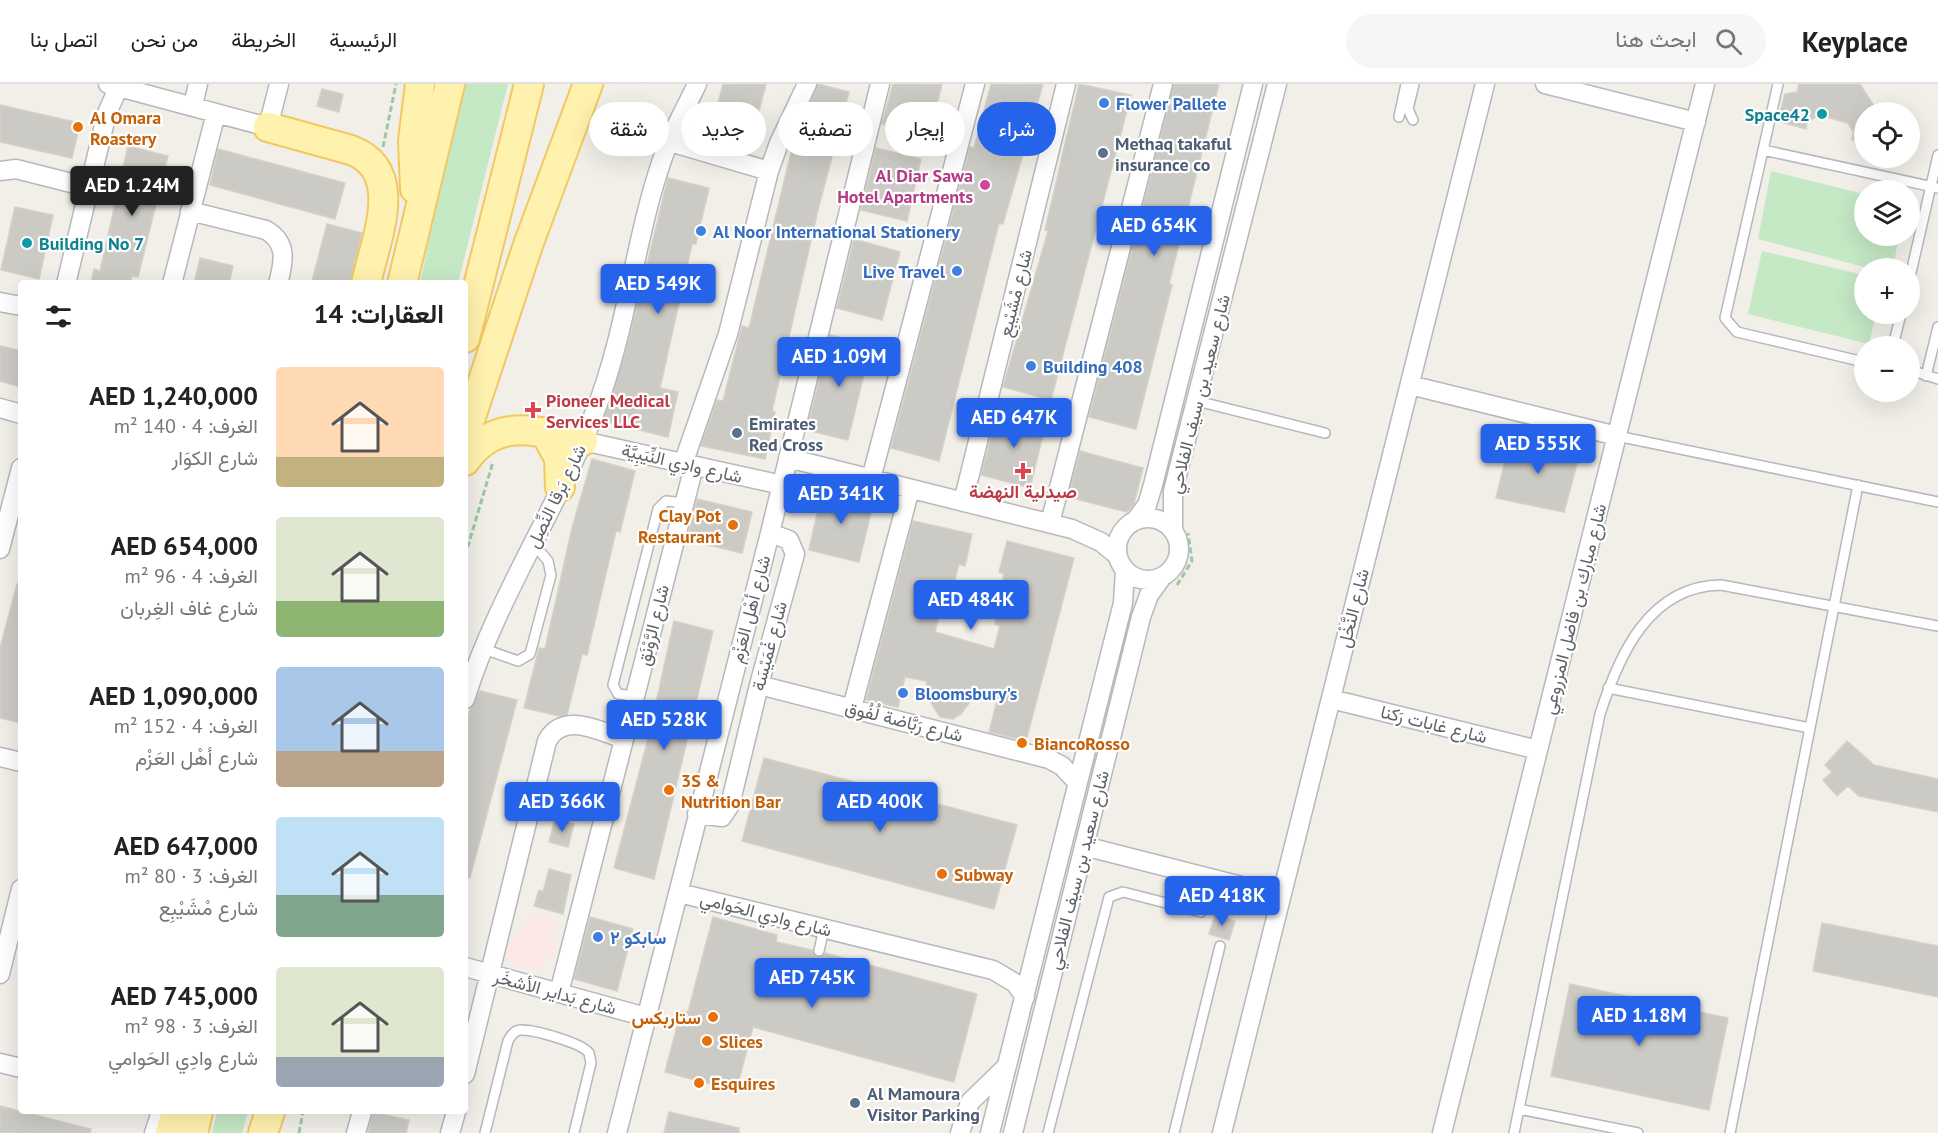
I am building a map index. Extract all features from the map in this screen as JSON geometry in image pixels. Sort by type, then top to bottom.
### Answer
[{"type":"main road","points":[[419,211],[413,165],[420,84]]},
{"type":"main road","points":[[403,280],[450,84]]},
{"type":"main road","points":[[468,326],[529,84]]},
{"type":"main road","points":[[468,426],[528,246],[588,84]]},
{"type":"main road","points":[[268,128],[351,150],[362,154],[377,167],[385,191],[367,280]]},
{"type":"main road","points":[[468,458],[477,447],[502,432],[516,429],[583,441]]},
{"type":"main road","points":[[545,433],[559,458],[560,487]]},
{"type":"main road","points":[[193,1133],[198,1114]]},
{"type":"main road","points":[[264,1133],[269,1114]]},
{"type":"main road","points":[[284,1133],[285,1114]]},
{"type":"street","points":[[193,105],[198,84]]},
{"type":"street","points":[[67,280],[91,188],[107,113],[116,85],[268,128],[279,84]]},
{"type":"street","name":"شارع بَرقا النِّصِل","points":[[468,691],[510,587],[583,441],[608,376],[656,180],[670,142],[697,84]]},
{"type":"street","name":"شارع الرَّوْنَق","points":[[559,993],[635,696],[653,576],[684,503],[689,465],[728,334],[769,171],[779,143],[807,84]]},
{"type":"street","name":"شارع أهْل العَزْم","points":[[618,1133],[782,485],[880,84]]},
{"type":"street","points":[[871,479],[975,84]]},
{"type":"street","name":"شارع مْشَيْبِع","points":[[963,502],[1066,84]]},
{"type":"street","points":[[1050,524],[1163,84]]},
{"type":"street","name":"شارع سعيد بن سيف الفلاحي","points":[[1131,523],[1147,505],[1154,485],[1253,84]]},
{"type":"street","name":"شارع سعيد بن سيف الفلاحي","points":[[1173,531],[1173,491],[1277,84]]},
{"type":"street","name":"شارع النَّخْل","points":[[1221,1133],[1485,84]]},
{"type":"street","points":[[1545,84],[1696,122]]},
{"type":"street","name":"شارع مبارك بن فاضل المزروعي","points":[[1442,1133],[1706,84]]},
{"type":"street","points":[[173,280],[216,113]]},
{"type":"street","points":[[670,142],[769,171]]},
{"type":"street","points":[[0,171],[16,169],[91,188]]},
{"type":"street","points":[[190,211],[266,230],[274,235],[284,252],[279,280]]},
{"type":"street","points":[[0,302],[18,305]]},
{"type":"street","points":[[1410,385],[1617,436]]},
{"type":"street","points":[[0,408],[18,413]]},
{"type":"street","name":"شارع وادِي النِّيَبِيَّة","points":[[583,441],[782,485]]},
{"type":"street","points":[[788,458],[1072,529],[1094,530],[1156,519],[1173,531],[1177,539],[1178,556],[1169,572],[1162,577],[1142,580],[1121,563],[1101,542],[1072,529]]},
{"type":"street","points":[[0,549],[4,516],[18,476]]},
{"type":"street","points":[[852,708],[910,489]]},
{"type":"street","points":[[1121,563],[1118,542],[1131,523]]},
{"type":"street","name":"شارع غْمَيْسَة","points":[[697,814],[717,818],[729,810],[759,685],[795,554],[789,540],[770,533]]},
{"type":"street","name":"شارع سعيد بن سيف الفلاحي","points":[[990,1133],[1123,603],[1121,563]]},
{"type":"street","name":"شارع سعيد بن سيف الفلاحي","points":[[1013,1133],[1144,606],[1162,577]]},
{"type":"street","name":"شارع رَبَّاضة لُفُوق","points":[[759,685],[1049,759],[1062,766],[1077,782]]},
{"type":"street","name":"شارع غابات رَكنا","points":[[1331,699],[1538,750]]},
{"type":"street","points":[[468,1062],[544,749],[550,734],[556,729],[571,724],[624,739]]},
{"type":"street","name":"شارع رَبَّاضة لُفُوق","points":[[1049,759],[1072,756],[1086,749]]},
{"type":"street","points":[[0,757],[18,761]]},
{"type":"street","points":[[1084,846],[1281,896]]},
{"type":"street","name":"شارع وادِي الحَوامي","points":[[679,892],[993,970],[1015,983],[1025,997]]},
{"type":"street","points":[[0,974],[18,901]]},
{"type":"street","name":"شارع وادِي الحَوامي","points":[[993,970],[1010,969],[1034,960]]},
{"type":"street","name":"شارع بَداير الأشخَر","points":[[468,968],[646,1017]]},
{"type":"street","points":[[0,1063],[18,1067]]},
{"type":"street","points":[[960,1133],[970,1102],[1006,1067]]},
{"type":"street","points":[[356,1133],[361,1114]]},
{"type":"street","points":[[450,1133],[455,1114]]},
{"type":"street","points":[[154,1133],[163,1116]]},
{"type":"lane","points":[[1399,117],[1406,84]]},
{"type":"lane","points":[[1413,120],[1408,109],[1414,84]]},
{"type":"lane","points":[[1778,84],[1724,312],[1727,324],[1737,332],[1854,360]]},
{"type":"lane","points":[[1763,150],[1934,187]]},
{"type":"lane","points":[[1915,258],[1934,187],[1938,155]]},
{"type":"lane","points":[[1926,376],[1938,327]]},
{"type":"lane","points":[[1920,374],[1938,379]]},
{"type":"lane","points":[[1197,401],[1325,432]]},
{"type":"lane","points":[[1617,436],[1938,502]]},
{"type":"lane","points":[[1730,1133],[1858,485]]},
{"type":"lane","points":[[484,650],[518,662],[530,654],[551,575],[548,561],[533,543]]},
{"type":"lane","points":[[1514,1133],[1593,740],[1608,688],[1626,649],[1646,620],[1666,601],[1691,589],[1721,585],[1938,626]]},
{"type":"lane","points":[[1608,688],[1810,728]]},
{"type":"lane","points":[[1048,1133],[1109,897],[1123,892],[1202,912]]},
{"type":"lane","points":[[819,951],[824,928]]},
{"type":"lane","points":[[1174,1133],[1220,946]]},
{"type":"lane","points":[[485,1133],[508,1041],[513,1033],[522,1030],[577,1044],[589,1053],[591,1063],[574,1133]]},
{"type":"lane","points":[[1519,1109],[1638,1133]]},
{"type":"path","points":[[468,546],[502,432]]},
{"type":"path","points":[[299,1133],[303,1114]]},
{"type":"shaded area","points":[[536,914],[557,919],[552,940],[558,942],[554,959],[544,957],[541,970],[500,959],[504,945]]},
{"type":"green space","points":[[461,84],[508,84],[459,280],[421,280]]},
{"type":"green space","points":[[1771,171],[1854,192],[1854,246],[1897,246],[1895,258],[1854,258],[1854,264],[1758,239]]},
{"type":"green space","points":[[1762,251],[1854,273],[1854,324],[1874,324],[1871,336],[1854,336],[1854,340],[1748,314]]},
{"type":"green space","points":[[217,1114],[247,1114],[242,1133],[212,1133]]},
{"type":"building","points":[[723,84],[766,84],[761,102],[718,102]]},
{"type":"building","points":[[818,84],[849,92],[846,102],[810,102]]},
{"type":"building","points":[[893,84],[942,84],[938,102],[888,102]]},
{"type":"building","points":[[991,84],[1043,84],[1038,102],[986,102]]},
{"type":"building","points":[[1079,84],[1131,95],[1051,400],[1003,387],[1048,231],[1045,230]]},
{"type":"building","points":[[1174,84],[1219,84],[1169,284],[1172,285],[1136,429],[1089,417]]},
{"type":"building","name":"Space42","points":[[1799,84],[1860,84],[1872,102],[1854,102],[1854,140],[1848,123],[1819,115],[1807,122],[1806,129],[1778,121],[1785,94],[1797,92]]},
{"type":"building","points":[[322,89],[343,94],[339,112],[317,106]]},
{"type":"building","points":[[0,105],[80,123],[72,158],[0,142]]},
{"type":"building","points":[[977,137],[977,156],[1022,156],[1003,224],[999,223],[939,461],[891,448],[970,147],[974,148]]},
{"type":"building","points":[[128,146],[168,156],[138,277],[132,276],[131,280],[92,280],[94,269],[100,271]]},
{"type":"building","points":[[876,148],[885,150],[885,156],[909,156],[921,159],[907,221],[861,210]]},
{"type":"building","points":[[218,149],[345,183],[335,219],[210,185]]},
{"type":"building","points":[[790,156],[832,156],[772,411],[775,412],[765,459],[701,446],[717,400],[723,401],[742,326],[749,328]]},
{"type":"building","points":[[668,178],[709,188],[696,244],[692,244],[660,388],[678,392],[668,437],[603,421],[626,351]]},
{"type":"building","name":"Building No 7","points":[[15,207],[53,215],[39,279],[1,270]]},
{"type":"building","points":[[327,224],[362,233],[351,280],[312,280]]},
{"type":"building","points":[[854,239],[900,252],[882,320],[837,308]]},
{"type":"building","points":[[200,258],[233,266],[230,280],[195,280]]},
{"type":"building","points":[[830,335],[871,345],[848,440],[807,430]]},
{"type":"building","points":[[0,346],[18,350],[18,386],[0,381]]},
{"type":"building","points":[[998,411],[1046,423],[1030,488],[981,475]]},
{"type":"building","points":[[1511,437],[1580,453],[1564,512],[1496,498]]},
{"type":"building","points":[[1080,451],[1143,468],[1134,504],[1127,512],[1068,497]]},
{"type":"building","points":[[592,459],[635,471],[620,532],[616,531],[587,655],[582,654],[567,715],[559,716],[524,708],[539,648],[545,649],[572,528]]},
{"type":"building","points":[[823,487],[874,500],[859,562],[809,550]]},
{"type":"building","points":[[697,499],[752,512],[742,553],[687,540]]},
{"type":"building","points":[[913,521],[972,534],[965,566],[959,564],[954,583],[948,581],[935,632],[994,649],[1000,626],[995,624],[1003,597],[999,596],[1004,574],[999,572],[1007,541],[1074,558],[1026,741],[989,732],[997,701],[975,695],[961,714],[953,719],[940,717],[930,701],[926,681],[905,677],[898,707],[866,700]]},
{"type":"building","points":[[18,584],[18,722],[0,718],[0,648]]},
{"type":"building","points":[[674,621],[713,631],[654,879],[614,868],[649,735]]},
{"type":"building","points":[[480,691],[517,700],[470,878],[468,878],[468,718]]},
{"type":"building","points":[[1847,741],[1874,765],[1938,779],[1938,812],[1859,796],[1848,786],[1837,796],[1823,780],[1832,772],[1825,765]]},
{"type":"building","points":[[764,758],[1017,825],[994,909],[742,841]]},
{"type":"building","points":[[555,819],[574,824],[568,847],[549,842]]},
{"type":"building","points":[[549,869],[571,875],[563,914],[534,906],[539,890],[543,892]]},
{"type":"building","points":[[1215,915],[1235,921],[1229,940],[1209,934]]},
{"type":"building","points":[[590,917],[633,929],[617,991],[574,979]]},
{"type":"building","points":[[713,917],[777,935],[776,942],[812,950],[817,957],[825,953],[977,994],[954,1082],[753,1027],[736,1091],[665,1072],[681,1011],[688,1012]]},
{"type":"building","points":[[1822,923],[1938,946],[1938,997],[1813,971]]},
{"type":"building","points":[[1570,984],[1728,1018],[1709,1110],[1551,1076]]},
{"type":"building","points":[[0,1106],[18,1111],[18,1114],[32,1114],[91,1129],[90,1133],[0,1133]]},
{"type":"building","points":[[669,1112],[739,1128],[739,1133],[664,1133]]},
{"type":"building","points":[[373,1114],[409,1120],[406,1133],[368,1133]]},
{"type":"place","name":"Flower Pallete","points":[[1104,103]]},
{"type":"place","name":"Space42","points":[[1822,114]]},
{"type":"place","name":"Al Omara Roastery","points":[[78,127]]},
{"type":"place","name":"Methaq takaful insurance co","points":[[1103,153]]},
{"type":"place","name":"Al Diar Sawa Hotel Apartments","points":[[985,185]]},
{"type":"place","name":"Al Noor International Stationery","points":[[701,231]]},
{"type":"place","name":"Building No 7","points":[[27,243]]},
{"type":"place","name":"Live Travel","points":[[957,271]]},
{"type":"place","name":"Building 408","points":[[1031,366]]},
{"type":"place","name":"Pioneer Medical Services LLC","points":[[533,410]]},
{"type":"place","name":"Emirates Red Cross","points":[[737,433]]},
{"type":"place","name":"صيدلية النهضة","points":[[1023,471]]},
{"type":"place","name":"Clay Pot Restaurant","points":[[733,525]]},
{"type":"place","name":"Bloomsbury's","points":[[903,693]]},
{"type":"place","name":"BiancoRosso","points":[[1022,743]]},
{"type":"place","name":"3S & Nutrition Bar","points":[[669,790]]},
{"type":"place","name":"Subway","points":[[942,874]]},
{"type":"place","name":"سابكو ٢","points":[[598,937]]},
{"type":"place","name":"ستاربكس","points":[[713,1017]]},
{"type":"place","name":"Slices","points":[[707,1041]]},
{"type":"place","name":"Esquires","points":[[699,1083]]},
{"type":"place","name":"Al Mamoura Visitor Parking","points":[[855,1103]]}]
